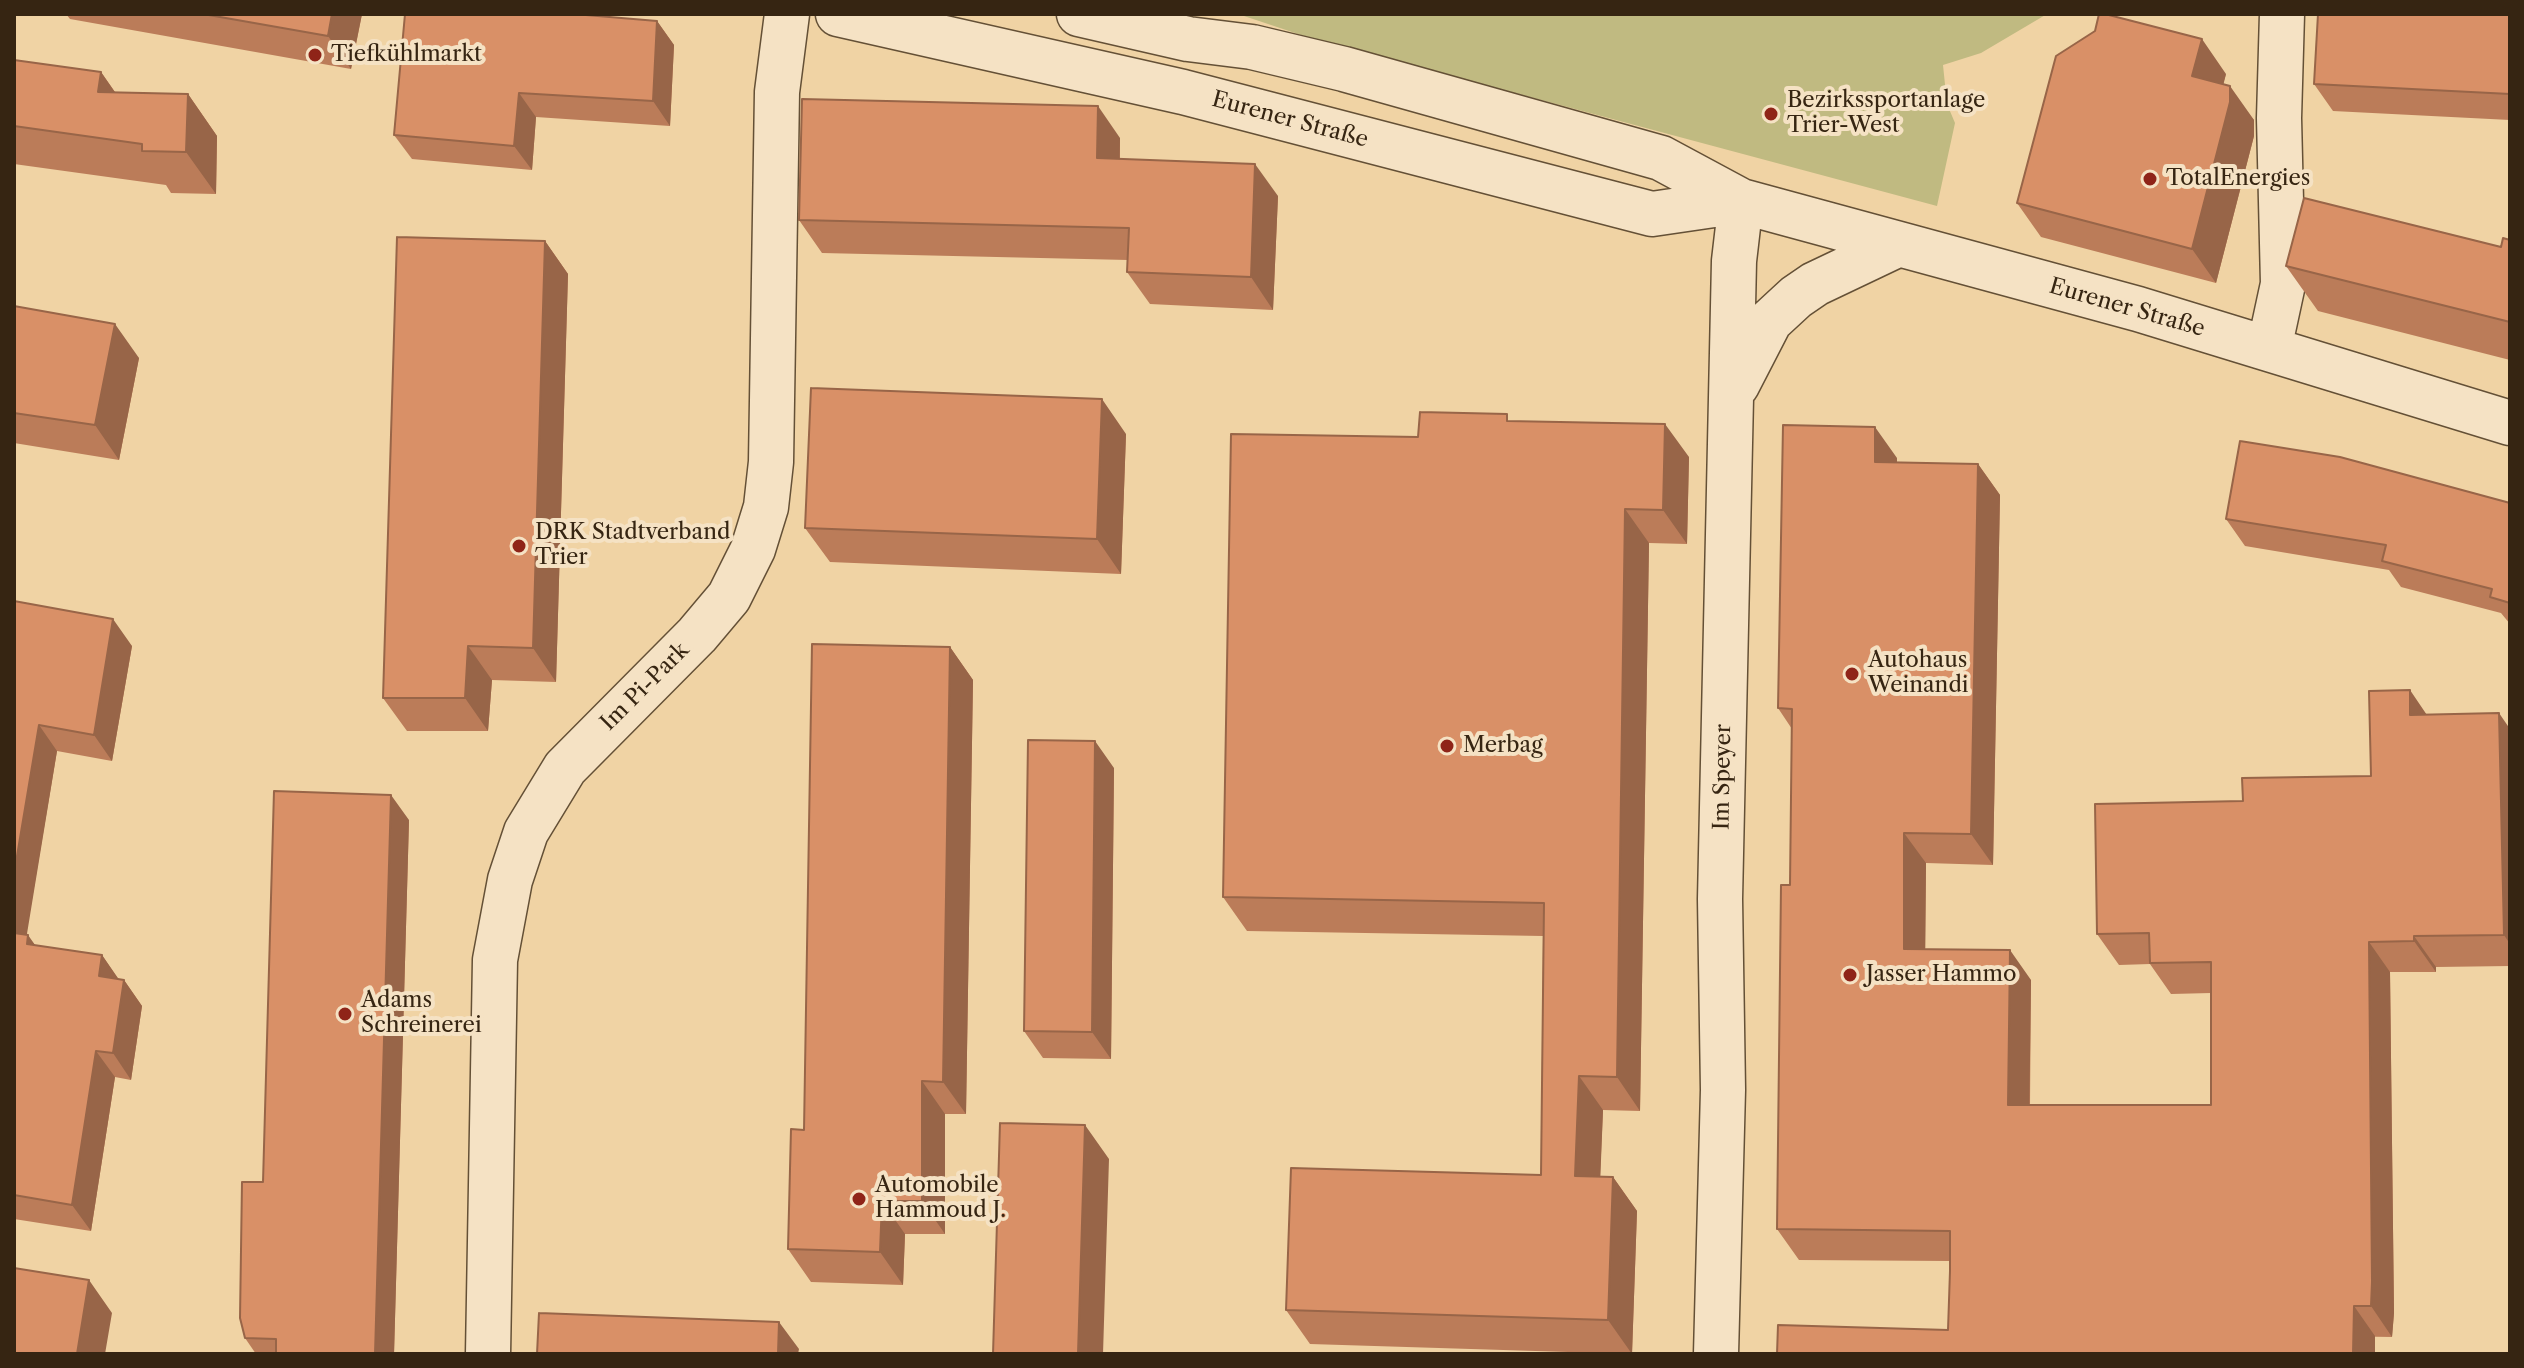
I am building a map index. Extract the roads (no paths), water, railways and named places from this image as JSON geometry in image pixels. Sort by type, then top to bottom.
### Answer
[{"type":"street","name":"Im Pi-Park","points":[[488,1354],[495,960],[518,856],[526,832],[565,768],[697,635],[729,597],[753,549],[766,507],[771,462],[777,92],[787,14]]},
{"type":"street","name":"Eurener Straße","points":[[838,14],[1183,92],[1652,214],[1741,201]]},
{"type":"street","name":"Eurener Straße","points":[[1079,14],[1188,39],[1252,47],[1661,158],[1741,201],[2138,309],[2510,423]]},
{"type":"street","points":[[2269,349],[2283,284],[2279,118],[2282,14]]},
{"type":"street","name":"Im Speyer","points":[[1716,1354],[1731,398],[1734,261],[1741,201]]},
{"type":"street","points":[[1731,398],[1753,349],[1770,321],[1815,284],[1897,245]]},
{"type":"place","name":"Tiefkühlmarkt","points":[[315,55]]},
{"type":"place","name":"Bezirkssportanlage Trier-West","points":[[1771,114]]},
{"type":"place","name":"TotalEnergies","points":[[2150,179]]},
{"type":"place","name":"DRK Stadtverband Trier","points":[[519,546]]},
{"type":"place","name":"Autohaus Weinandi","points":[[1852,674]]},
{"type":"place","name":"Merbag","points":[[1447,746]]},
{"type":"place","name":"Jasser Hammo","points":[[1850,975]]},
{"type":"place","name":"Adams Schreinerei","points":[[345,1014]]},
{"type":"place","name":"Automobile Hammoud J.","points":[[859,1199]]}]
